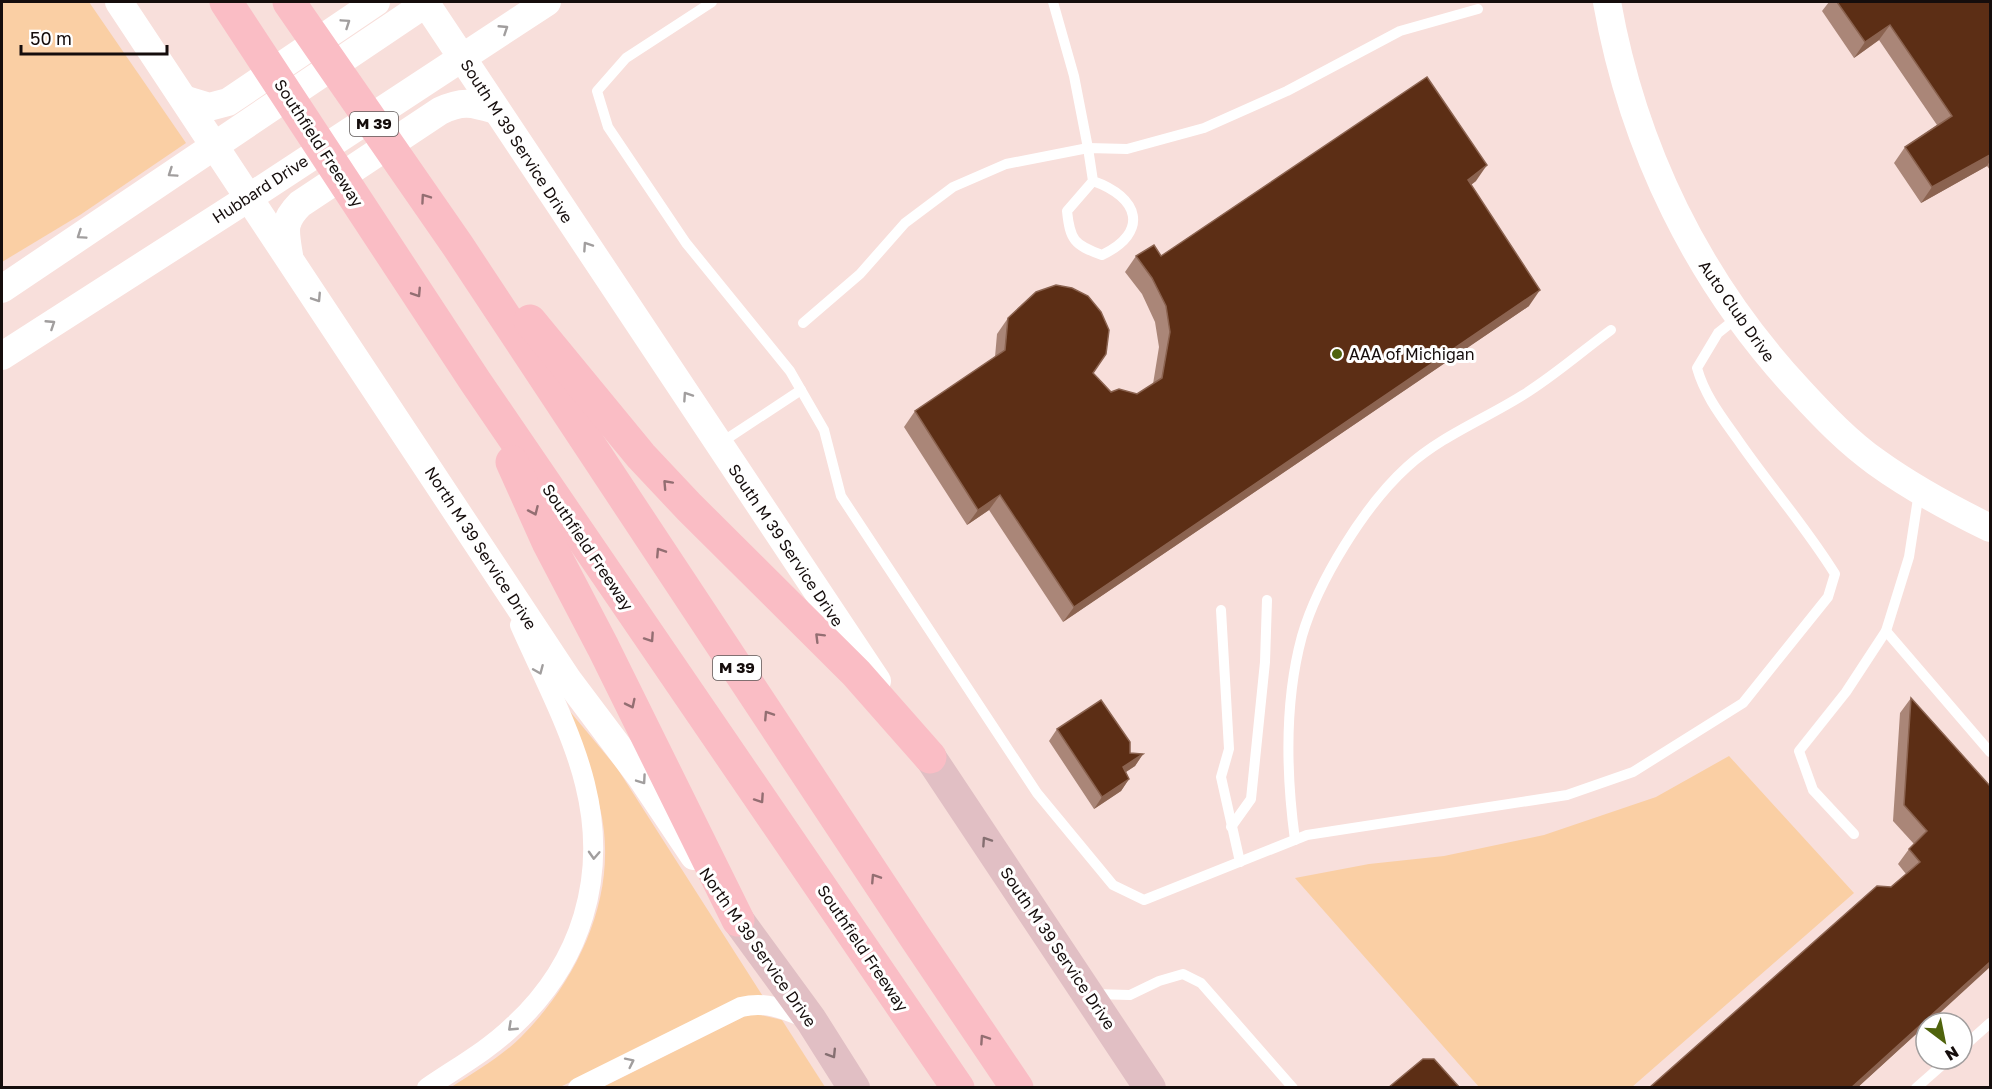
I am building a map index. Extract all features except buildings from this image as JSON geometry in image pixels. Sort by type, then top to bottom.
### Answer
[{"type":"highway","name":"Southfield Freeway","points":[[226,2],[475,381],[958,1088]]},
{"type":"highway","name":"M 39","points":[[289,2],[458,246],[1017,1088]]},
{"type":"highway","points":[[458,246],[529,320],[657,473],[856,673],[930,758]]},
{"type":"highway","points":[[475,381],[548,542],[603,647],[738,920]]},
{"type":"main road","name":"North M 39 Service Drive","points":[[119,2],[215,143],[500,578],[738,920],[811,1020],[854,1088]]},
{"type":"main road","points":[[7,283],[215,143],[236,113],[380,11],[426,2]]},
{"type":"main road","name":"South M 39 Service Drive","points":[[426,2],[719,444],[1090,994],[1150,1088]]},
{"type":"main road","name":"Hubbard Drive","points":[[2,356],[547,2]]},
{"type":"main road","name":"Auto Club Drive","points":[[1607,2],[1630,98],[1658,176],[1692,245],[1738,316],[1779,369],[1827,420],[1875,461],[1919,491],[1990,528]]},
{"type":"main road","points":[[186,100],[236,113]]},
{"type":"main road","points":[[290,257],[285,229],[290,215],[300,204],[440,111],[457,103],[474,103],[496,110]]},
{"type":"street","points":[[427,1088],[493,1044],[538,1001],[561,968],[577,934],[589,898],[593,872],[595,838],[585,782],[500,578]]},
{"type":"street","points":[[578,1088],[741,1007],[756,1003],[771,1004],[811,1020]]},
{"type":"lane","points":[[712,2],[626,58],[597,91],[608,127],[686,243],[790,371],[824,430],[841,496],[1037,793],[1113,885],[1144,900],[1307,835],[1567,795],[1633,772],[1743,703],[1828,597],[1835,574],[1815,543],[1765,479],[1703,390],[1697,368],[1718,333],[1738,316]]},
{"type":"lane","points":[[1053,2],[1074,76],[1093,181],[1067,211],[1069,233],[1080,247],[1102,255],[1120,246],[1126,238],[1131,231],[1132,214],[1125,198],[1110,187],[1093,181]]},
{"type":"lane","points":[[803,323],[860,274],[905,223],[953,187],[1006,164],[1088,148],[1127,149],[1204,128],[1287,90],[1400,31],[1478,9]]},
{"type":"lane","points":[[1295,840],[1288,767],[1296,672],[1302,635],[1326,580],[1350,536],[1407,466],[1441,442],[1529,392],[1611,330]]},
{"type":"lane","points":[[719,444],[801,390]]},
{"type":"lane","points":[[1854,834],[1813,790],[1799,751],[1846,692],[1886,631],[1909,557],[1919,491]]},
{"type":"lane","points":[[1232,826],[1251,799],[1265,662],[1267,600]]},
{"type":"lane","points":[[1221,610],[1229,750],[1221,777],[1240,862]]},
{"type":"lane","points":[[1886,631],[1990,752]]},
{"type":"lane","points":[[1090,994],[1130,995],[1159,981],[1183,974],[1201,983],[1293,1088]]},
{"type":"lane","points":[[1974,1037],[1990,1023]]},
{"type":"lane","points":[[1916,1088],[1935,1071]]},
{"type":"shaded area","points":[[2,2],[89,2],[186,143],[80,215],[2,262]]},
{"type":"shaded area","points":[[558,697],[617,768],[764,998],[723,1009],[560,1087],[450,1088],[505,1051],[542,1014],[561,989],[577,961],[590,932],[599,902],[604,871],[605,840],[600,808]]},
{"type":"shaded area","points":[[1729,756],[1854,893],[1632,1087],[1479,1087],[1295,878],[1369,864],[1444,856],[1544,835],[1656,797]]},
{"type":"shaded area","points":[[757,1014],[782,1020],[825,1087],[601,1088],[745,1016]]},
{"type":"place","name":"AAA of Michigan","points":[[1337,354]]}]
